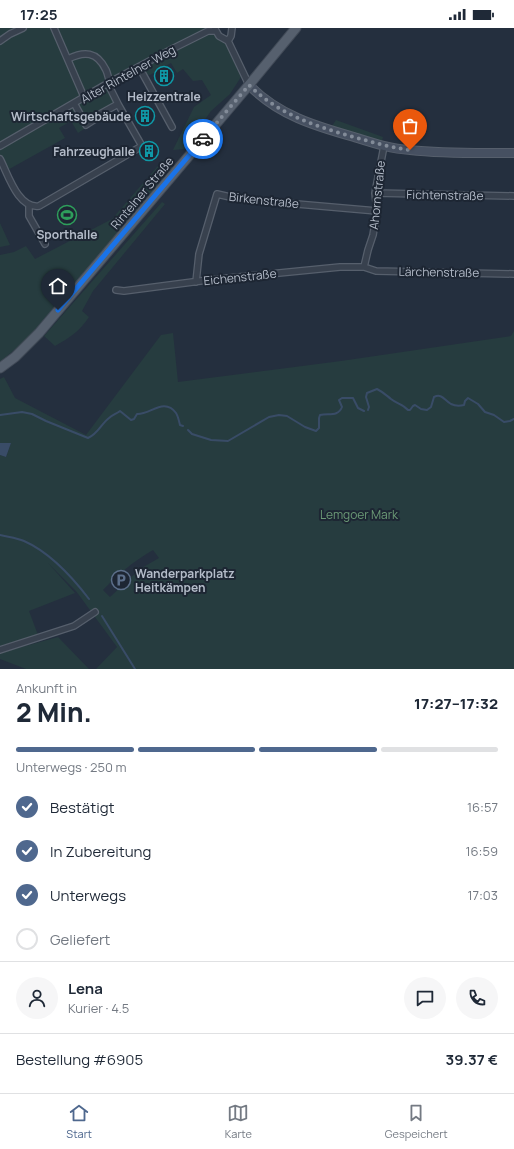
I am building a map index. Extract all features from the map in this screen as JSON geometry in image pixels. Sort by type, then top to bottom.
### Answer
[{"type":"main road","name":"Rintelner Straße","points":[[0,368],[15,357],[39,333],[296,28]]},
{"type":"main road","points":[[249,85],[269,102],[310,124],[384,146],[410,150],[514,153]]},
{"type":"street","points":[[0,41],[23,28]]},
{"type":"street","points":[[54,28],[84,97]]},
{"type":"street","points":[[228,41],[232,28]]},
{"type":"street","name":"Alter Rintelner Weg","points":[[0,146],[138,67],[215,29],[219,36],[228,41],[249,85]]},
{"type":"street","points":[[0,159],[21,198],[29,205],[35,207],[142,146],[118,104],[103,64],[92,55],[81,54],[68,59]]},
{"type":"street","points":[[138,67],[172,128]]},
{"type":"street","points":[[74,103],[86,125],[97,118],[100,114],[118,104]]},
{"type":"street","name":"Ahornstraße","points":[[364,267],[373,235],[377,210],[376,193],[384,146]]},
{"type":"street","name":"Fichtenstraße","points":[[376,193],[514,196]]},
{"type":"street","name":"Birkenstraße","points":[[196,282],[198,254],[217,194],[239,199],[377,210]]},
{"type":"street","points":[[29,205],[29,216],[45,244]]},
{"type":"street","name":"Lärchenstraße","points":[[364,267],[376,271],[514,274]]},
{"type":"street","name":"Eichenstraße","points":[[116,290],[124,291],[333,268],[364,267]]},
{"type":"street","points":[[0,650],[74,626],[95,612]]},
{"type":"green space","points":[[0,28],[211,28],[216,36],[225,42],[241,77],[230,94],[211,111],[184,149],[173,150],[194,107],[211,95],[202,80],[193,81],[183,69],[177,73],[171,63],[150,75],[138,73],[108,89],[117,107],[78,133],[71,121],[59,128],[65,138],[4,172],[0,164]]},
{"type":"green space","points":[[336,120],[383,137],[382,141],[332,126]]},
{"type":"green space","points":[[163,160],[176,171],[32,335],[0,362],[0,255],[14,252],[26,246],[35,259],[112,219]]},
{"type":"green space","points":[[162,202],[165,204],[93,291],[82,311],[89,317],[74,334],[55,346],[44,336]]},
{"type":"green space","points":[[0,223],[10,245],[0,247]]},
{"type":"green space","name":"Lemgoer Mark","points":[[514,331],[514,669],[96,669],[117,647],[76,591],[48,563],[75,593],[29,611],[38,635],[0,646],[0,455],[6,457],[11,443],[0,443],[0,379],[4,377],[15,398],[86,435],[161,335],[173,333],[178,382],[341,361],[511,336]],"holes":[[[153,550],[159,558],[140,569],[110,597],[103,590],[126,568]]]},
{"type":"green space","points":[[58,637],[89,669],[26,669],[0,659],[0,653]]},
{"type":"water","points":[[0,443],[11,443],[6,457],[0,455]]},
{"type":"waterway","points":[[368,410],[369,407],[366,397],[367,393],[377,389],[408,410],[415,405],[421,409],[427,410],[431,407],[434,397],[437,396],[441,396],[451,404],[458,406],[464,405],[468,398],[478,404],[485,412],[494,415],[504,422],[514,419]]},
{"type":"waterway","points":[[188,430],[192,434],[211,440],[228,441],[269,417],[279,415],[287,416],[305,427],[316,431],[319,428],[320,415],[338,412],[342,407],[339,400],[342,398],[353,398],[358,408],[364,411]]},
{"type":"waterway","points":[[0,415],[22,412],[32,414],[88,438],[94,434],[106,420],[120,411],[131,420],[134,419],[137,414],[142,414],[157,408],[167,407],[171,408],[176,413],[180,425],[183,426]]},
{"type":"waterway","points":[[0,535],[24,541],[42,552],[60,566],[89,599]]},
{"type":"waterway","points":[[102,616],[135,669]]},
{"type":"way so far","points":[[203,139],[249,85],[269,102],[310,124],[384,146],[410,150]]},
{"type":"place","name":"Heizzentrale","points":[[164,76]]},
{"type":"place","name":"Wirtschaftsgebäude","points":[[145,116]]},
{"type":"place","name":"Fahrzeughalle","points":[[149,151]]},
{"type":"place","name":"Sporthalle","points":[[67,215]]},
{"type":"place","name":"Wanderparkplatz Heitkämpen","points":[[121,580]]},
{"type":"route","points":[[58,310],[203,139]]}]
